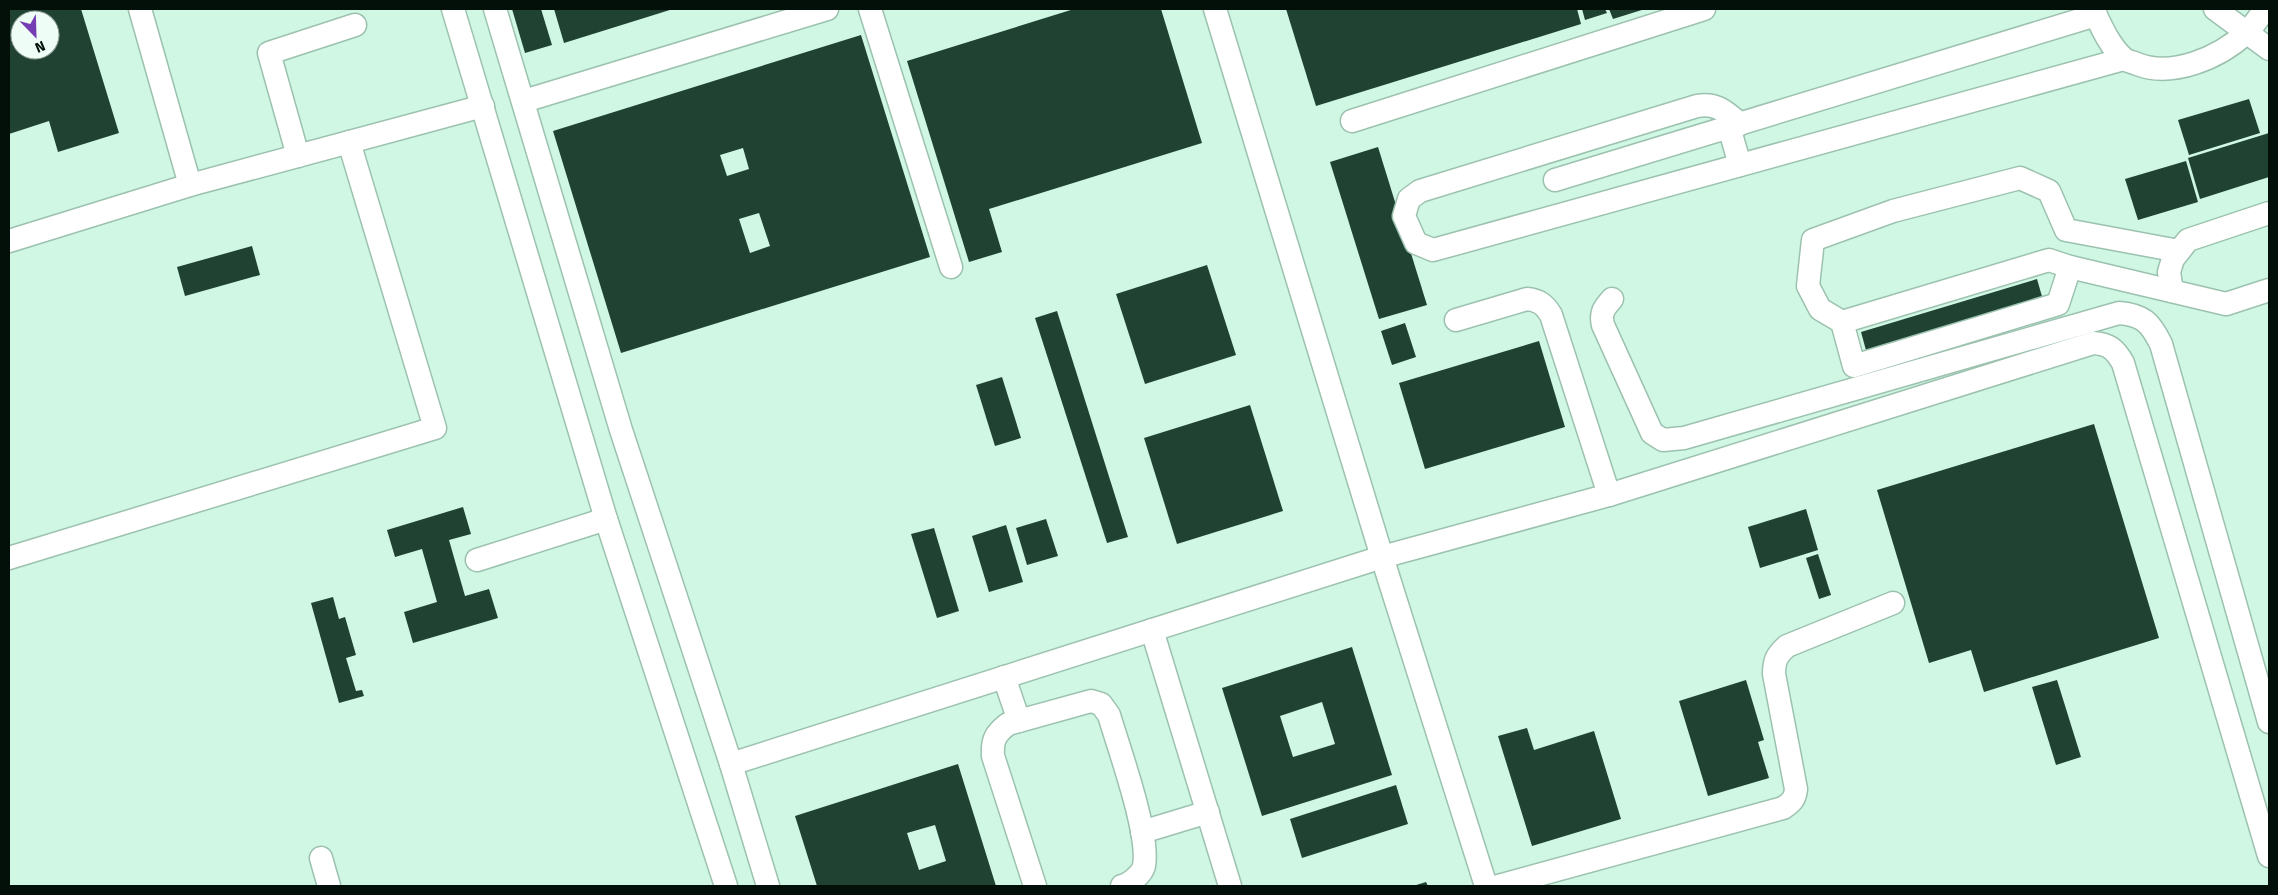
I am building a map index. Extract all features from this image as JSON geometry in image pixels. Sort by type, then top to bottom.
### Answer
[{"type":"street","points":[[140,9],[190,185]]},
{"type":"street","points":[[453,9],[606,519],[726,886]]},
{"type":"street","points":[[495,9],[621,430],[731,764],[768,886]]},
{"type":"street","points":[[524,101],[827,9]]},
{"type":"street","points":[[870,9],[951,268]]},
{"type":"street","points":[[1215,9],[1382,558],[1486,886]]},
{"type":"street","points":[[1352,121],[1704,9]]},
{"type":"street","points":[[2215,9],[2269,49]]},
{"type":"street","points":[[1555,180],[1734,126],[2094,12],[2112,45],[2124,59],[2150,69],[2174,68],[2203,60],[2221,51],[2247,33],[2265,9]]},
{"type":"street","points":[[298,156],[269,53],[355,25]]},
{"type":"street","points":[[1740,165],[1734,126],[1723,110],[1707,104],[1420,191],[1409,199],[1404,216],[1416,243],[1433,250],[2124,59]]},
{"type":"street","points":[[9,241],[190,185],[483,106]]},
{"type":"street","points":[[9,558],[435,428],[349,142]]},
{"type":"street","points":[[1546,152],[1566,212]]},
{"type":"street","points":[[2070,267],[2058,304],[1854,366],[1842,322],[1820,309],[1808,286],[1813,240],[1893,211],[2020,178],[2049,191],[2066,230],[2179,251]]},
{"type":"street","points":[[2172,291],[2169,272],[2173,259],[2188,240],[2269,213]]},
{"type":"street","points":[[1842,322],[2049,260],[2070,267],[2226,304],[2269,290]]},
{"type":"street","points":[[1456,320],[1527,299],[1537,300],[1546,307],[1551,315],[1609,495]]},
{"type":"street","points":[[1612,299],[1604,308],[1601,316],[1603,325],[1652,433],[1662,440],[1684,438],[2119,313],[2137,314],[2153,329],[2161,344],[2269,722]]},
{"type":"street","points":[[731,764],[1382,558],[1609,495],[2093,343],[2104,344],[2115,349],[2123,363],[2269,856]]},
{"type":"street","points":[[477,560],[606,519]]},
{"type":"street","points":[[1498,886],[1783,808],[1791,803],[1795,798],[1796,789],[1774,674],[1774,663],[1777,655],[1787,646],[1892,603]]},
{"type":"street","points":[[1152,630],[1230,886]]},
{"type":"street","points":[[1004,677],[1019,722]]},
{"type":"street","points":[[1035,886],[993,756],[992,743],[997,732],[1008,724],[1091,701],[1101,704],[1109,715],[1142,832],[1144,866],[1138,875],[1122,886]]},
{"type":"street","points":[[1142,832],[1208,812]]},
{"type":"street","points":[[321,858],[329,886]]},
{"type":"building","points":[[9,9],[81,9],[119,133],[58,152],[49,121],[9,134]]},
{"type":"building","points":[[512,9],[541,9],[552,45],[525,53]]},
{"type":"building","points":[[554,9],[673,9],[564,43]]},
{"type":"building","points":[[1074,9],[1161,9],[1202,143],[989,209],[1002,252],[969,262],[907,61]]},
{"type":"building","points":[[1286,9],[1577,9],[1581,24],[1316,106]]},
{"type":"building","points":[[1582,9],[1605,9],[1607,13],[1585,20]]},
{"type":"building","points":[[1609,9],[1645,9],[1613,19]]},
{"type":"building","points":[[861,35],[930,257],[621,353],[553,131]],"holes":[[[743,148],[749,169],[727,176],[720,155]],[[759,213],[770,246],[750,253],[739,219]]]},
{"type":"building","points":[[2249,99],[2260,133],[2189,155],[2178,120]]},
{"type":"building","points":[[2269,133],[2269,177],[2200,199],[2188,158]]},
{"type":"building","points":[[1378,147],[1427,305],[1379,319],[1330,162]]},
{"type":"building","points":[[2186,161],[2198,202],[2138,220],[2125,179]]},
{"type":"building","points":[[252,246],[260,275],[185,296],[177,267]]},
{"type":"building","points":[[1207,265],[1236,355],[1145,384],[1116,294]]},
{"type":"building","points":[[2037,279],[2043,300],[1867,354],[1861,332]]},
{"type":"building","points":[[1057,311],[1128,537],[1107,543],[1035,318]]},
{"type":"building","points":[[1405,323],[1416,357],[1392,365],[1381,331]]},
{"type":"building","points":[[1539,341],[1565,427],[1425,469],[1399,383]]},
{"type":"building","points":[[1002,377],[1021,438],[995,446],[976,385]]},
{"type":"building","points":[[1250,405],[1283,511],[1177,544],[1144,438]]},
{"type":"building","points":[[2094,424],[2159,638],[1984,692],[1971,650],[1929,663],[1877,490]]},
{"type":"building","points":[[463,507],[471,534],[449,540],[465,596],[489,589],[498,618],[413,643],[404,612],[437,602],[422,549],[395,557],[387,530]]},
{"type":"building","points":[[1806,509],[1818,550],[1760,568],[1748,527]]},
{"type":"building","points":[[1046,519],[1058,556],[1027,565],[1016,528]]},
{"type":"building","points":[[1006,525],[1023,582],[989,592],[972,536]]},
{"type":"building","points":[[934,528],[959,611],[937,618],[911,534]]},
{"type":"building","points":[[1818,554],[1831,595],[1819,599],[1806,558]]},
{"type":"building","points":[[333,597],[339,619],[345,617],[356,655],[346,658],[356,691],[362,690],[364,696],[339,703],[311,603]]},
{"type":"building","points":[[1352,647],[1392,775],[1262,816],[1222,688]],"holes":[[[1322,702],[1335,744],[1293,757],[1280,716]]]},
{"type":"building","points":[[1746,680],[1764,740],[1758,742],[1769,778],[1708,796],[1679,701]]},
{"type":"building","points":[[2057,680],[2081,757],[2056,765],[2032,687]]},
{"type":"building","points":[[1527,728],[1534,750],[1594,731],[1621,819],[1532,846],[1498,736]]},
{"type":"building","points":[[958,764],[996,886],[817,886],[795,816]],"holes":[[[935,825],[946,861],[919,870],[907,833]]]},
{"type":"building","points":[[1396,785],[1408,824],[1302,858],[1290,819]]},
{"type":"building","points":[[1426,882],[1428,886],[1413,886]]}]
